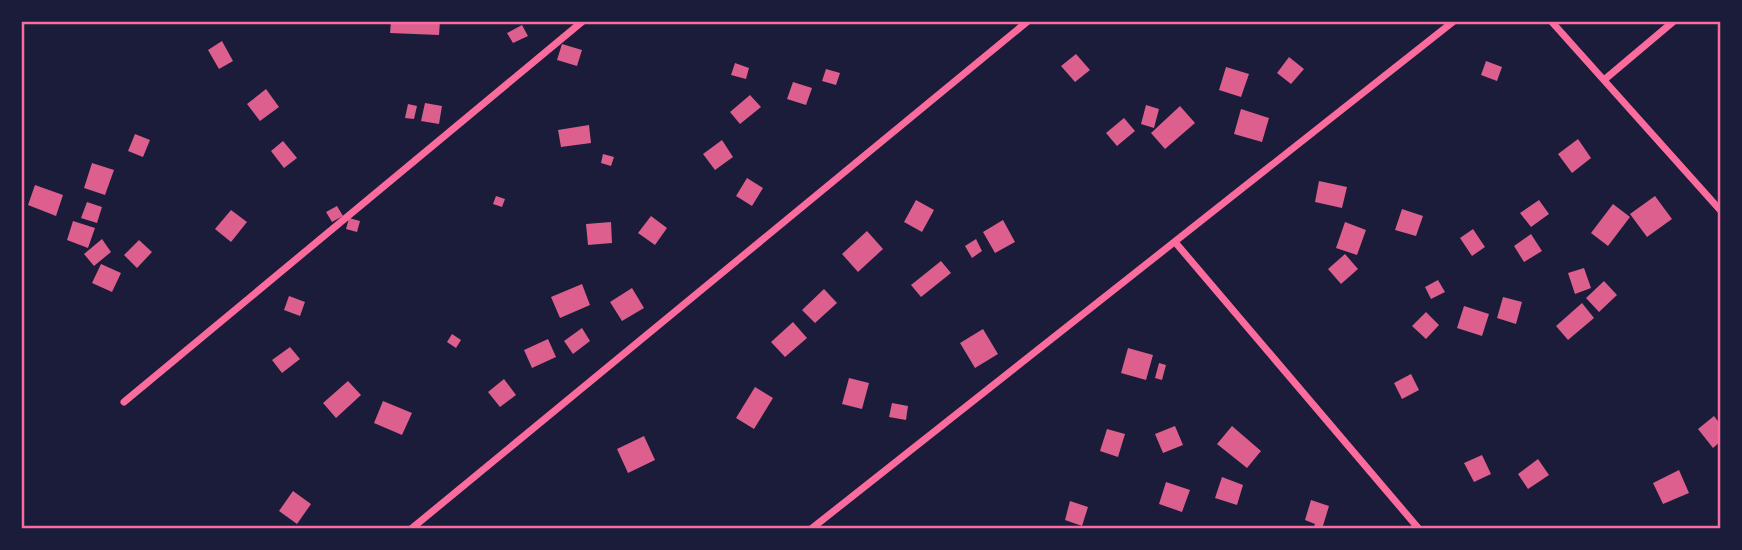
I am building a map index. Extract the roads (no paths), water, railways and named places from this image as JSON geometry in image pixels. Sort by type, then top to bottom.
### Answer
[{"type":"street","points":[[124,402],[583,21]]},
{"type":"street","points":[[411,529],[1028,21]]},
{"type":"street","points":[[811,529],[1454,21]]},
{"type":"street","points":[[1551,21],[1721,211]]},
{"type":"street","points":[[1604,80],[1674,21]]},
{"type":"street","points":[[1175,242],[1419,529]]}]
